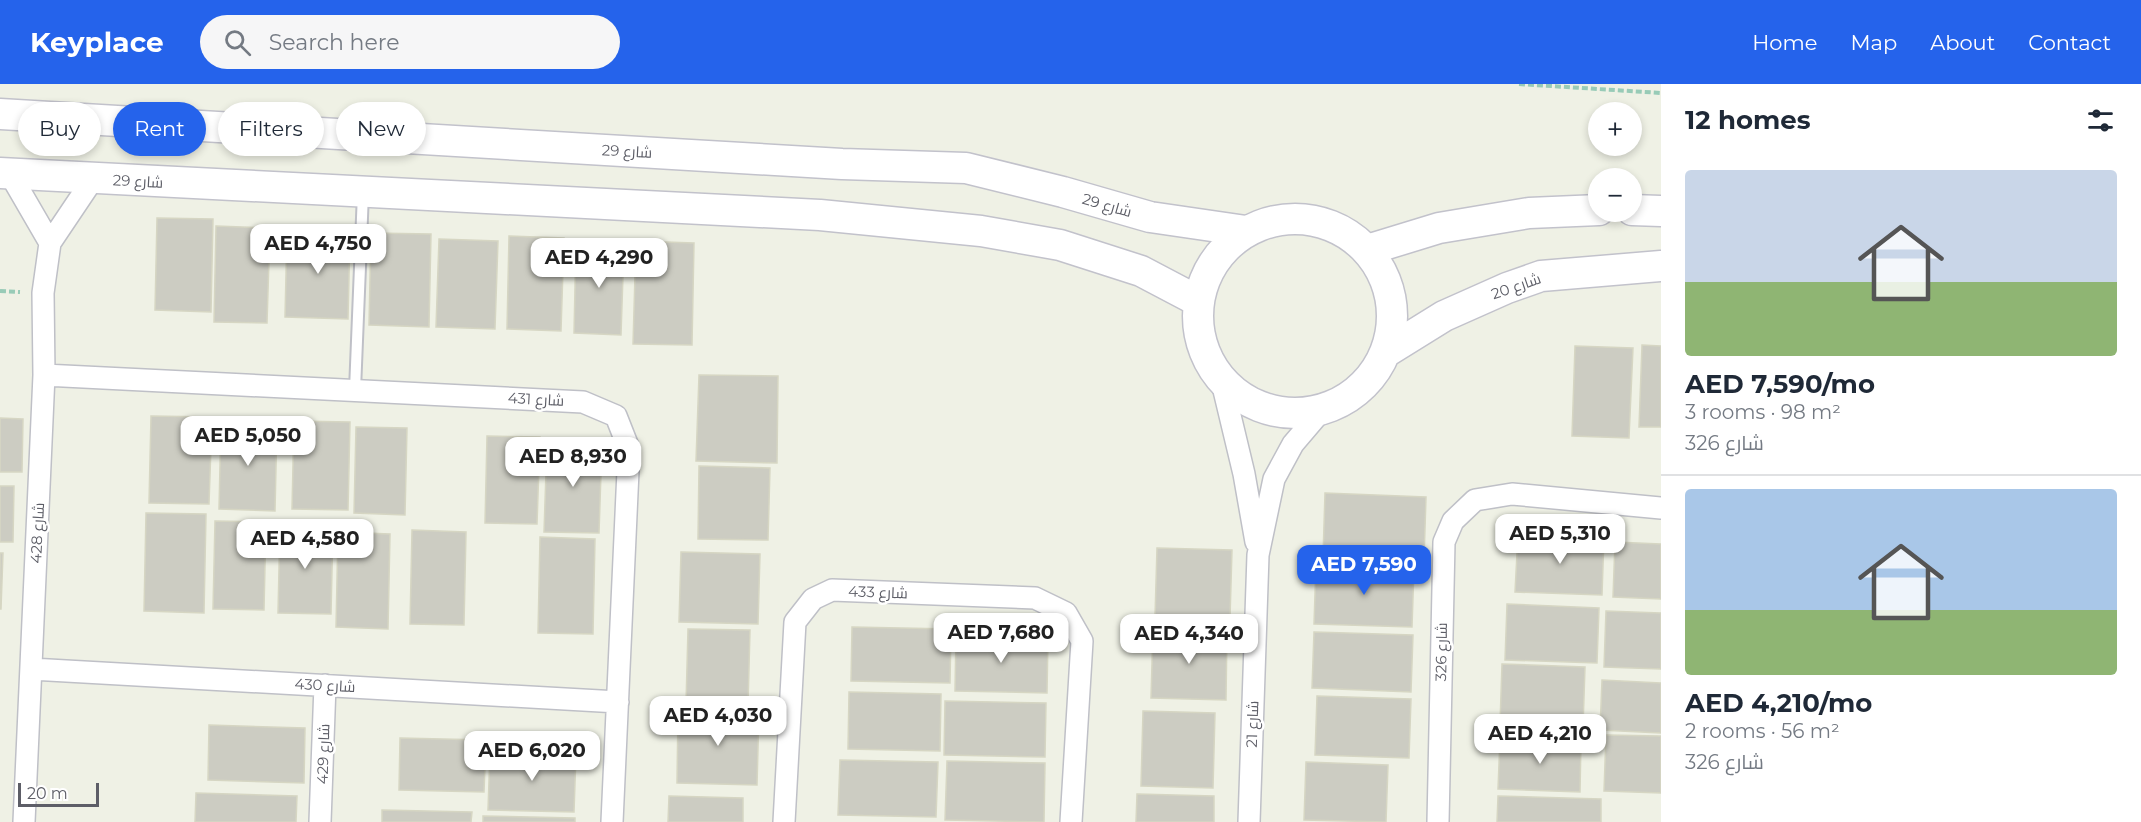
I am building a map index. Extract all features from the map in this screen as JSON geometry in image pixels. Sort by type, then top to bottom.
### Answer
[{"type":"street","name":"شارع 29","points":[[0,114],[842,164],[966,168],[1150,217],[1246,231]]},
{"type":"street","name":"شارع 29","points":[[5,173],[820,215],[981,231],[1060,245],[1142,271],[1198,301]]},
{"type":"street","points":[[5,173],[50,243]]},
{"type":"street","name":"شارع 428","points":[[24,822],[44,375],[43,293],[50,243],[93,179]]},
{"type":"street","points":[[1367,250],[1450,226],[1529,213],[1588,210]]},
{"type":"street","points":[[1642,210],[1661,211]]},
{"type":"street","points":[[1278,219],[1310,219],[1341,229],[1367,250],[1383,272],[1391,298],[1392,325],[1386,352],[1371,377],[1349,397],[1322,410],[1295,413],[1268,410],[1244,399],[1222,382],[1206,357],[1198,330],[1198,301],[1207,273],[1223,249],[1246,231],[1278,219]]},
{"type":"street","name":"شارع 20","points":[[1386,352],[1444,316],[1507,288],[1541,276],[1661,266]]},
{"type":"street","name":"شارع 431","points":[[44,375],[583,402],[616,416],[629,449],[612,822]]},
{"type":"street","name":"شارع 21","points":[[1222,382],[1244,474],[1258,555]]},
{"type":"street","name":"شارع 21","points":[[1249,822],[1258,555],[1274,479],[1293,444],[1322,410]]},
{"type":"street","name":"شارع 326","points":[[1438,822],[1444,542],[1453,521],[1474,500],[1512,494],[1661,508]]},
{"type":"street","name":"شارع 433","points":[[784,822],[795,622],[813,599],[832,590],[1035,598],[1066,613],[1082,640],[1071,822]]},
{"type":"street","name":"شارع 430","points":[[31,669],[618,702]]},
{"type":"street","name":"شارع 429","points":[[320,822],[326,685]]},
{"type":"lane","points":[[355,390],[363,192]]},
{"type":"path","points":[[1519,84],[1661,93]]},
{"type":"building","points":[[157,218],[213,219],[211,312],[155,310]]},
{"type":"building","points":[[216,226],[270,228],[267,323],[214,322]]},
{"type":"building","points":[[287,232],[350,233],[348,319],[285,317]]},
{"type":"building","points":[[371,233],[431,234],[429,327],[369,325]]},
{"type":"building","points":[[509,236],[564,238],[561,331],[507,329]]},
{"type":"building","points":[[439,239],[498,241],[495,329],[436,327]]},
{"type":"building","points":[[636,241],[694,243],[692,345],[633,344]]},
{"type":"building","points":[[576,243],[624,245],[621,335],[574,333]]},
{"type":"building","points":[[1642,345],[1661,346],[1661,427],[1639,427]]},
{"type":"building","points":[[1575,346],[1633,348],[1629,438],[1572,436]]},
{"type":"building","points":[[699,375],[778,376],[777,463],[696,461]]},
{"type":"building","points":[[151,416],[212,417],[209,504],[149,503]]},
{"type":"building","points":[[0,418],[23,419],[22,472],[0,472]]},
{"type":"building","points":[[294,421],[350,422],[348,510],[292,509]]},
{"type":"building","points":[[221,423],[277,424],[275,511],[219,509]]},
{"type":"building","points":[[356,427],[407,428],[405,515],[354,513]]},
{"type":"building","points":[[487,436],[540,437],[537,524],[485,523]]},
{"type":"building","points":[[547,442],[602,443],[599,533],[544,532]]},
{"type":"building","points":[[699,466],[770,468],[768,540],[698,539]]},
{"type":"building","points":[[0,486],[14,486],[13,542],[0,542]]},
{"type":"building","points":[[1325,493],[1426,497],[1424,560],[1323,557]]},
{"type":"building","points":[[146,513],[206,514],[204,613],[144,611]]},
{"type":"building","points":[[215,521],[266,522],[264,610],[213,609]]},
{"type":"building","points":[[280,525],[333,527],[331,614],[278,613]]},
{"type":"building","points":[[412,530],[466,532],[464,625],[410,624]]},
{"type":"building","points":[[338,532],[390,534],[388,629],[336,627]]},
{"type":"building","points":[[1518,534],[1604,537],[1602,595],[1515,592]]},
{"type":"building","points":[[540,537],[595,539],[593,634],[538,633]]},
{"type":"building","points":[[1615,542],[1661,544],[1661,599],[1613,597]]},
{"type":"building","points":[[1157,548],[1232,550],[1230,618],[1155,617]]},
{"type":"building","points":[[681,552],[760,554],[758,624],[679,622]]},
{"type":"building","points":[[0,553],[3,553],[1,609],[0,609]]},
{"type":"building","points":[[1316,565],[1414,568],[1412,627],[1314,624]]},
{"type":"building","points":[[1507,604],[1599,608],[1597,663],[1505,660]]},
{"type":"building","points":[[1606,611],[1661,613],[1661,669],[1604,667]]},
{"type":"building","points":[[852,627],[951,629],[950,683],[851,681]]},
{"type":"building","points":[[688,629],[750,630],[748,705],[686,704]]},
{"type":"building","points":[[1153,629],[1227,631],[1226,700],[1151,698]]},
{"type":"building","points":[[1314,632],[1413,635],[1411,692],[1312,688]]},
{"type":"building","points":[[956,634],[1048,637],[1047,693],[955,691]]},
{"type":"building","points":[[1502,664],[1585,667],[1583,727],[1500,724]]},
{"type":"building","points":[[1602,680],[1661,683],[1661,733],[1600,730]]},
{"type":"building","points":[[849,692],[941,694],[940,751],[848,749]]},
{"type":"building","points":[[1317,696],[1411,699],[1409,758],[1315,755]]},
{"type":"building","points":[[945,701],[1046,703],[1045,757],[944,755]]},
{"type":"building","points":[[678,710],[759,712],[757,785],[677,783]]},
{"type":"building","points":[[1143,711],[1215,713],[1213,788],[1141,786]]},
{"type":"building","points":[[209,725],[305,728],[304,783],[208,780]]},
{"type":"building","points":[[1606,735],[1661,736],[1661,793],[1604,791]]},
{"type":"building","points":[[400,738],[486,740],[484,792],[399,790]]},
{"type":"building","points":[[1500,739],[1581,741],[1580,792],[1498,789]]},
{"type":"building","points":[[490,752],[576,754],[574,812],[488,810]]},
{"type":"building","points":[[840,760],[938,762],[936,817],[838,815]]},
{"type":"building","points":[[947,761],[1045,763],[1044,822],[945,820]]},
{"type":"building","points":[[1306,762],[1388,765],[1386,822],[1304,820]]},
{"type":"building","points":[[196,793],[297,796],[296,822],[195,822]]},
{"type":"building","points":[[1137,794],[1214,796],[1214,822],[1136,822]]},
{"type":"building","points":[[669,796],[743,798],[743,822],[668,822]]},
{"type":"building","points":[[1498,796],[1601,799],[1601,822],[1497,822]]},
{"type":"building","points":[[382,810],[472,812],[471,822],[382,822]]},
{"type":"building","points":[[483,816],[575,818],[575,822],[483,822]]}]
